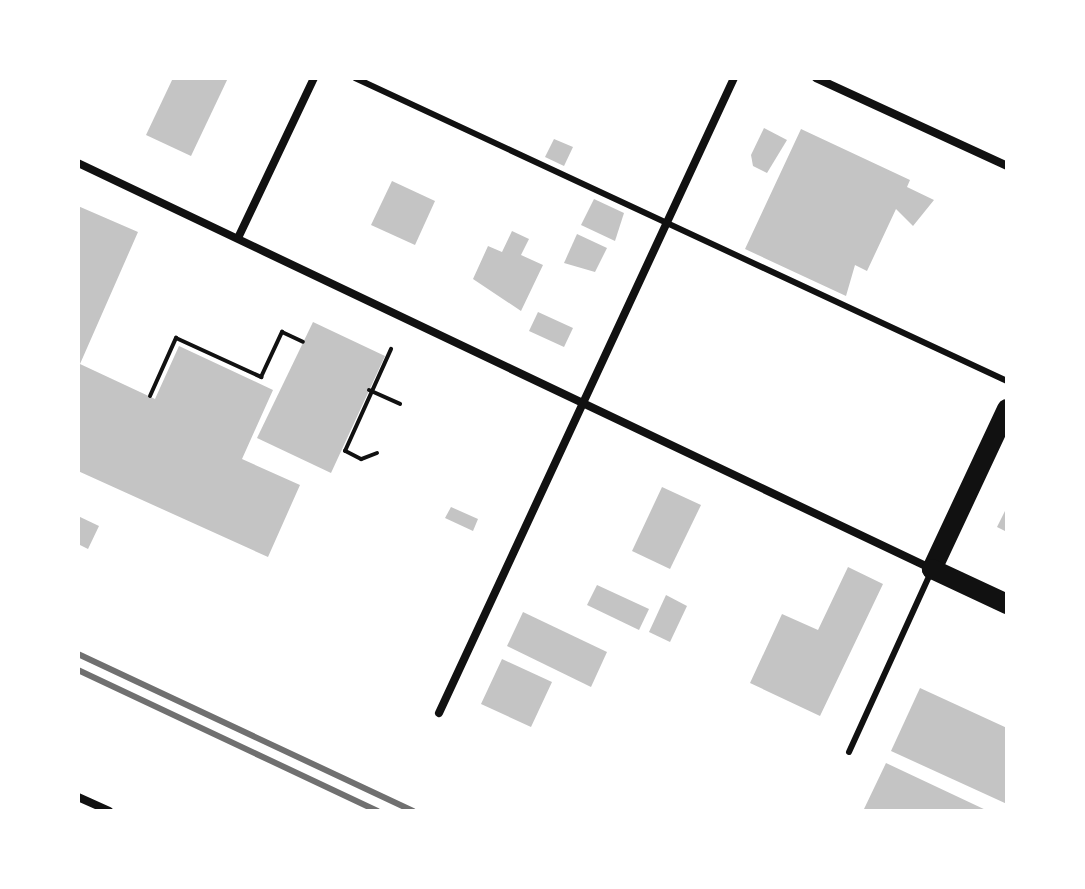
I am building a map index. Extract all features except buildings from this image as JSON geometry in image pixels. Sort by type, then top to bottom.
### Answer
[{"type":"main road","points":[[1005,605],[932,569],[1007,409]]},
{"type":"street","points":[[238,238],[314,78]]},
{"type":"street","points":[[439,713],[734,78]]},
{"type":"street","points":[[816,78],[1007,166]]},
{"type":"street","points":[[78,163],[932,569]]},
{"type":"street","points":[[78,797],[109,811]]},
{"type":"lane","points":[[355,78],[1007,381]]},
{"type":"lane","points":[[849,752],[932,569]]},
{"type":"path","points":[[150,396],[176,338],[261,377],[282,332],[303,342]]},
{"type":"path","points":[[377,453],[361,459],[343,450],[391,349]]},
{"type":"path","points":[[371,391],[400,404]]},
{"type":"railway","points":[[78,654],[413,811]]},
{"type":"railway","points":[[78,670],[377,811]]}]
